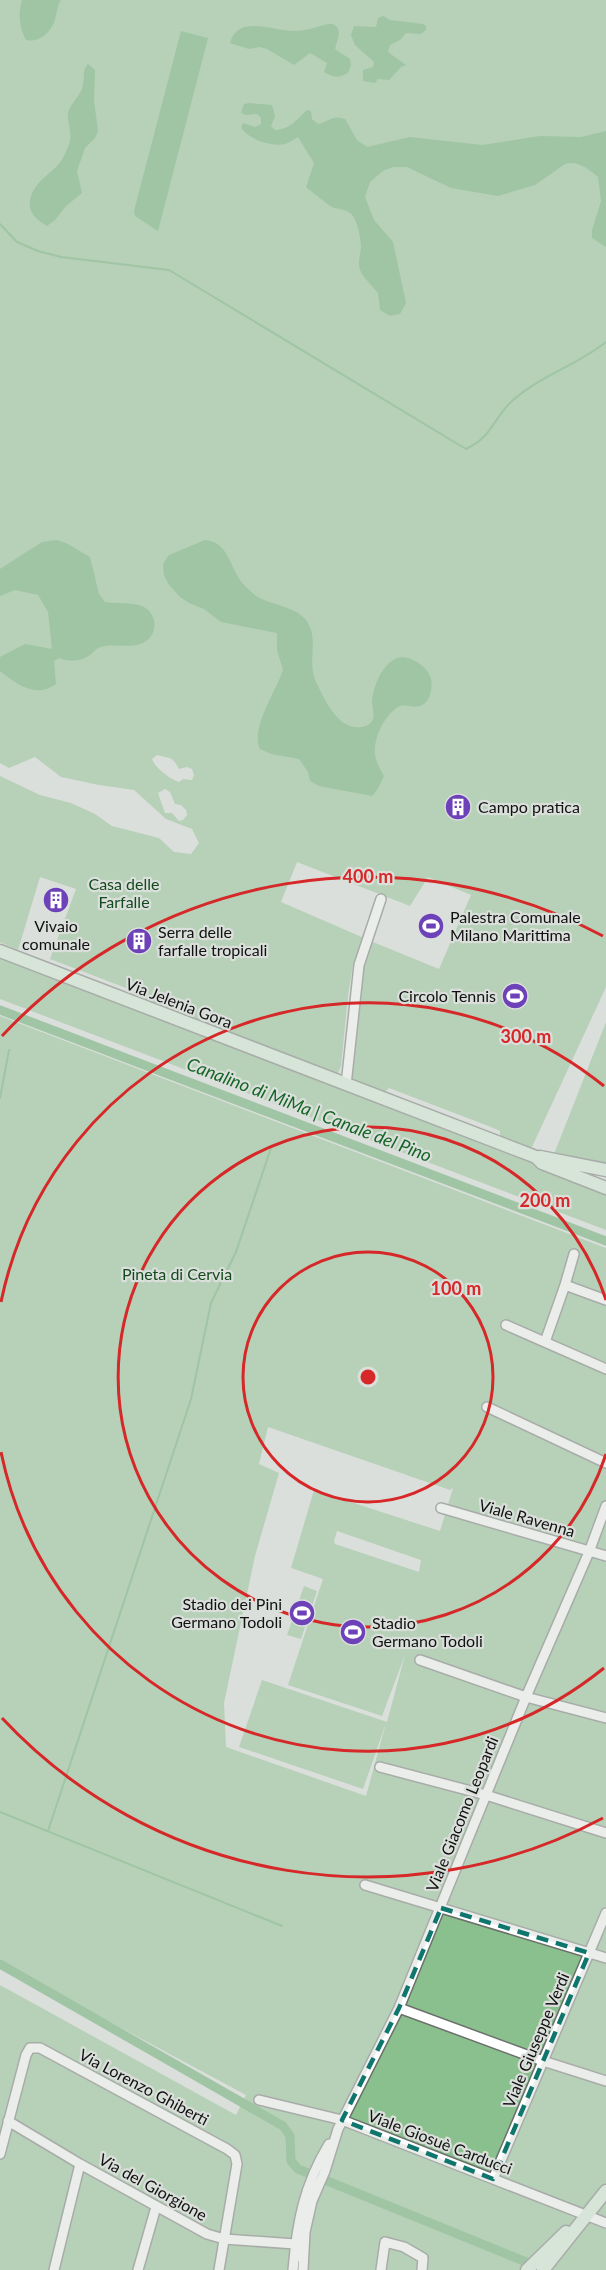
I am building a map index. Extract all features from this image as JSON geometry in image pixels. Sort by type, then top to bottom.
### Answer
[{"type":"street","points":[[346,1085],[359,965],[381,899]]},
{"type":"street","name":"Via Jelenia Gora","points":[[0,951],[536,1157],[542,1163],[606,1188]]},
{"type":"street","name":"Via Jelenia Gora","points":[[536,1157],[544,1156],[606,1170]]},
{"type":"street","points":[[544,1342],[574,1254]]},
{"type":"street","points":[[565,1285],[606,1300]]},
{"type":"street","points":[[506,1325],[606,1369]]},
{"type":"street","points":[[487,1407],[606,1463]]},
{"type":"street","name":"Viale Giacomo Leopardi","points":[[292,2270],[295,2244],[313,2185],[340,2124],[399,2008],[606,1506]]},
{"type":"street","name":"Viale Ravenna","points":[[441,1509],[606,1556]]},
{"type":"street","points":[[420,1660],[526,1697],[606,1718]]},
{"type":"street","points":[[380,1767],[486,1795],[606,1833]]},
{"type":"street","points":[[365,1885],[606,1958]]},
{"type":"street","name":"Viale Giuseppe Verdi","points":[[493,2179],[606,1913]]},
{"type":"street","points":[[399,2008],[543,2061],[606,2081]]},
{"type":"street","name":"Via Lorenzo Ghiberti","points":[[8,2121],[26,2055],[30,2048],[40,2048],[227,2149],[235,2156],[237,2164],[224,2239]]},
{"type":"street","name":"Viale Giosuè Carducci","points":[[259,2100],[340,2124],[493,2179],[606,2223]]},
{"type":"street","points":[[0,2154],[8,2121]]},
{"type":"street","name":"Via del Giorgione","points":[[8,2121],[80,2164],[207,2234],[224,2239],[295,2244]]},
{"type":"street","points":[[54,2270],[80,2164]]},
{"type":"street","name":"Viale Giacomo Leopardi","points":[[301,2270],[313,2185]]},
{"type":"street","points":[[527,2270],[545,2262],[606,2191]]},
{"type":"street","points":[[138,2270],[156,2207]]},
{"type":"street","points":[[301,2270],[301,2250],[295,2244],[305,2232]]},
{"type":"street","points":[[219,2270],[224,2239]]},
{"type":"street","points":[[381,2270],[385,2242],[404,2247],[423,2258],[422,2270]]},
{"type":"highlighted area","points":[[441,1908],[589,1953],[493,2179],[342,2120],[399,2008]]},
{"type":"green space","name":"Casa delle Farfalle","points":[[0,0],[606,0],[606,987],[532,1147],[524,1147],[500,1136],[500,1131],[491,1127],[389,1088],[384,1093],[351,1078],[360,994],[371,944],[373,942],[439,969],[471,895],[428,877],[410,906],[297,862],[281,902],[364,938],[353,964],[341,1066],[338,1073],[334,1075],[133,997],[134,991],[50,959],[76,889],[40,877],[18,950],[0,942],[0,776],[40,795],[71,803],[95,814],[112,826],[159,838],[174,852],[191,854],[199,843],[192,829],[166,819],[134,790],[61,777],[35,757],[9,768],[0,763]],"holes":[[[157,755],[173,760],[179,769],[187,767],[192,769],[194,775],[192,780],[183,779],[179,782],[167,776],[152,759]],[[165,789],[170,792],[175,804],[181,805],[186,810],[187,815],[183,820],[179,821],[172,813],[165,813],[158,793]]]},
{"type":"green space","points":[[0,957],[606,1192],[606,1230],[0,999]]},
{"type":"green space","name":"Pineta di Cervia","points":[[0,1016],[606,1248],[606,2270],[0,2270],[0,1985],[236,2115],[246,2095],[97,2015],[0,1959]],"holes":[[[268,1427],[450,1490],[453,1488],[440,1531],[314,1490],[291,1568],[323,1579],[288,1685],[382,1716],[405,1655],[387,1722],[262,1680],[239,1747],[363,1789],[386,1723],[366,1796],[226,1747],[224,1703],[255,1556],[279,1473],[259,1464]],[[337,1531],[421,1560],[419,1572],[335,1544]]]},
{"type":"green space","points":[[606,1022],[606,1165],[554,1154]]},
{"type":"green space","name":"Stadio dei Pini Germano Todoli","points":[[304,1586],[317,1591],[301,1639],[287,1635]]},
{"type":"shaded area","points":[[22,0],[61,0],[51,28],[44,36],[36,40],[26,40],[22,30],[20,10]]},
{"type":"shaded area","points":[[383,16],[390,20],[423,24],[426,30],[421,34],[406,33],[400,40],[390,45],[388,52],[406,65],[401,67],[389,80],[378,79],[375,83],[363,81],[363,70],[373,67],[374,62],[355,45],[351,35],[354,26],[376,27],[378,18]]},
{"type":"shaded area","points":[[333,24],[338,28],[339,34],[335,49],[350,59],[351,65],[348,73],[339,76],[324,72],[327,63],[310,53],[294,65],[267,49],[260,47],[249,49],[230,43],[234,34],[249,26],[295,31]]},
{"type":"shaded area","points":[[181,31],[208,38],[158,231],[135,216],[134,211]]},
{"type":"shaded area","points":[[88,64],[95,70],[94,100],[98,131],[95,138],[85,148],[77,171],[82,193],[47,226],[32,213],[31,195],[40,181],[59,163],[67,150],[70,141],[68,113],[82,89],[84,71]]},
{"type":"shaded area","points":[[244,104],[272,105],[275,116],[271,126],[275,130],[289,126],[307,110],[311,111],[312,119],[318,124],[334,118],[345,119],[357,140],[367,147],[410,137],[482,145],[540,136],[581,137],[606,131],[606,247],[592,238],[592,230],[601,201],[598,177],[578,164],[565,164],[535,185],[498,196],[451,188],[407,167],[393,167],[383,171],[370,182],[365,197],[374,220],[393,242],[406,303],[400,314],[390,316],[380,310],[378,293],[360,269],[361,248],[358,227],[353,216],[346,210],[332,207],[306,187],[314,163],[298,137],[280,145],[260,141],[244,131],[241,127],[243,123],[255,127],[261,124],[261,118],[257,114],[241,113]]},
{"type":"shaded area","points":[[57,540],[90,557],[99,594],[105,602],[142,606],[151,614],[155,624],[152,635],[138,645],[101,647],[79,660],[59,658],[54,661],[56,684],[49,688],[34,690],[19,685],[0,671],[0,657],[25,644],[52,649],[48,612],[38,595],[15,590],[0,596],[0,569],[42,542]]},
{"type":"shaded area","points":[[205,540],[220,546],[241,581],[255,595],[300,614],[305,619],[313,639],[313,675],[333,713],[346,724],[362,727],[371,722],[374,717],[372,702],[375,686],[384,669],[397,658],[404,657],[413,660],[424,667],[428,673],[432,687],[426,702],[420,706],[398,707],[380,728],[375,755],[384,776],[372,796],[319,786],[310,781],[308,772],[299,759],[271,754],[260,749],[258,731],[283,670],[277,650],[277,633],[221,622],[204,609],[180,597],[164,576],[163,564],[169,555]]},
{"type":"waterway","points":[[0,224],[17,242],[38,251],[61,257],[169,270],[466,449],[481,439],[505,408],[522,393],[606,342]]},
{"type":"waterway","name":"Canalino di MiMa | Canale del Pino","points":[[0,1010],[606,1241]]},
{"type":"waterway","points":[[0,1098],[9,1050]]},
{"type":"waterway","points":[[48,1831],[191,1399],[211,1303],[236,1252],[271,1148]]},
{"type":"waterway","points":[[0,1812],[282,1926]]},
{"type":"waterway","points":[[0,1964],[283,2126],[290,2136],[291,2161],[298,2169],[536,2266]]},
{"type":"place","name":"Campo pratica","points":[[458,807]]},
{"type":"place","name":"Vivaio comunale","points":[[56,900]]},
{"type":"place","name":"Palestra Comunale Milano Marittima","points":[[431,926]]},
{"type":"place","name":"Serra delle farfalle tropicali","points":[[139,941]]},
{"type":"place","name":"Circolo Tennis","points":[[515,996]]},
{"type":"place","name":"Stadio dei Pini Germano Todoli","points":[[302,1613]]},
{"type":"place","name":"Stadio Germano Todoli","points":[[353,1632]]}]
